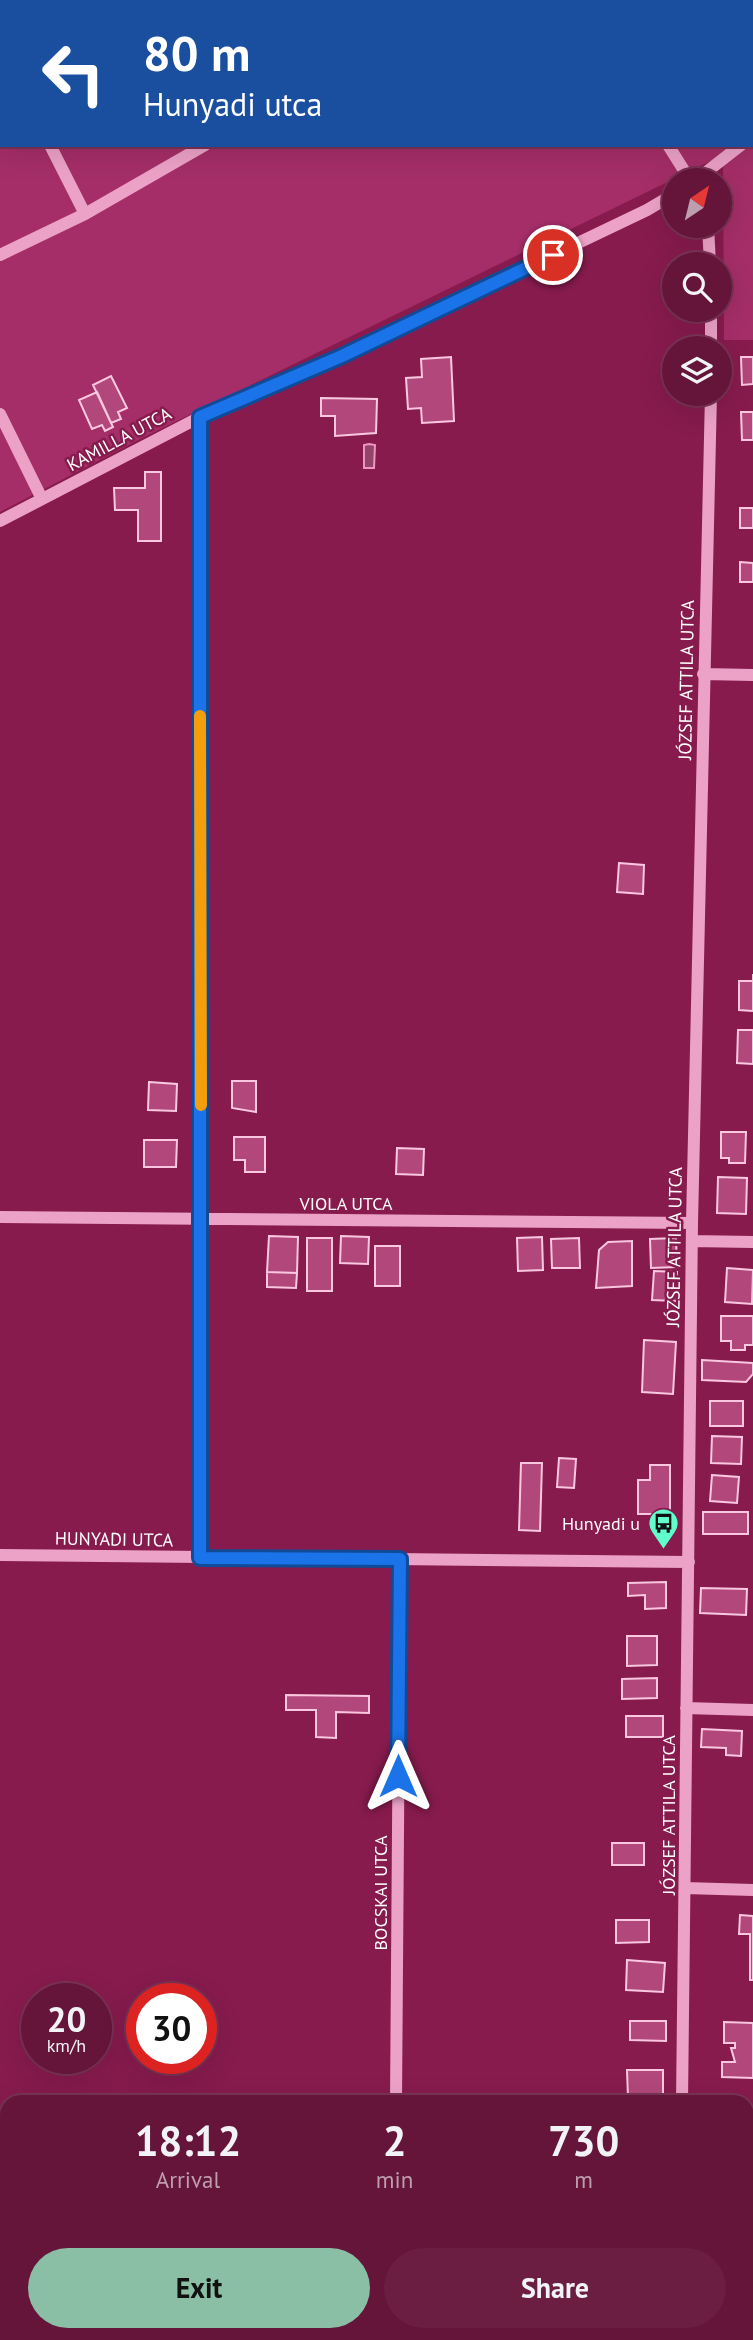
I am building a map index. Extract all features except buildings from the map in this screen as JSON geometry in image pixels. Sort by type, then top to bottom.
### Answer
[{"type":"street","points":[[51,147],[85,214]]},
{"type":"street","points":[[0,255],[85,214],[202,147]]},
{"type":"street","points":[[669,147],[682,168]]},
{"type":"street","points":[[711,168],[738,147]]},
{"type":"street","name":"KAMILLA UTCA","points":[[0,521],[200,417],[342,356],[662,201]]},
{"type":"street","name":"JÓZSEF ATTILA UTCA","points":[[682,2095],[692,1223],[711,406]]},
{"type":"street","points":[[0,414],[42,499]]},
{"type":"street","points":[[200,417],[200,1558]]},
{"type":"street","points":[[703,674],[753,675]]},
{"type":"street","name":"VIOLA UTCA","points":[[0,1217],[692,1223]]},
{"type":"street","points":[[692,1241],[753,1242]]},
{"type":"street","name":"HUNYADI UTCA","points":[[0,1555],[689,1562]]},
{"type":"street","name":"BOCSKAI UTCA","points":[[396,2095],[400,1559]]},
{"type":"street","points":[[686,1708],[753,1710]]},
{"type":"street","points":[[685,1888],[753,1890]]},
{"type":"shaded area","points":[[0,147],[753,147],[753,340],[732,340],[732,336],[724,336],[724,322],[732,322],[732,252],[724,252],[723,238],[732,238],[732,168],[723,168],[723,155],[696,168],[662,168],[662,185],[142,438],[0,512]]},
{"type":"shaded area","points":[[364,445],[375,445],[374,468],[364,468]]},
{"type":"slow traffic","points":[[200,716],[201,1105]]},
{"type":"place","name":"Hunyadi u","points":[[663,1550]]},
{"type":"route","points":[[398,1776],[400,1559],[200,1558],[200,417],[342,356],[553,255]]}]
